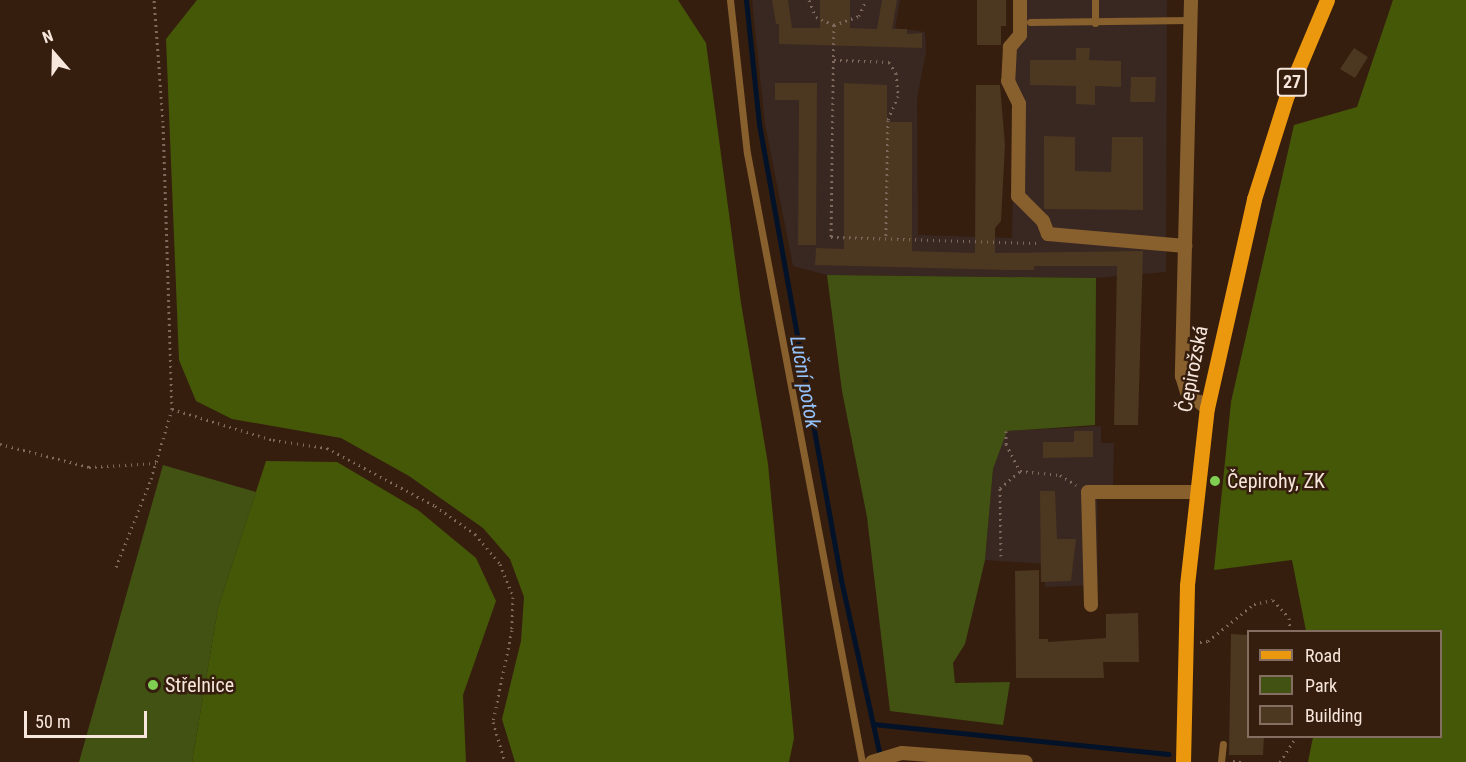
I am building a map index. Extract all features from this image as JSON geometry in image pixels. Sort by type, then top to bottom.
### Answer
[{"type":"main road","name":"Čepirožská","points":[[1183,762],[1184,642],[1195,492],[1207,408],[1260,177],[1287,94],[1326,0]]},
{"type":"street","points":[[1020,0],[1020,35],[1010,47],[1008,81],[1019,104],[1018,196],[1043,221],[1048,234],[1185,246]]},
{"type":"street","points":[[1191,0],[1182,376],[1187,392],[1207,408]]},
{"type":"street","points":[[1092,605],[1088,492],[1195,492]]},
{"type":"street","points":[[872,762],[902,753],[1026,762]]},
{"type":"lane","points":[[730,0],[747,153],[862,762]]},
{"type":"lane","points":[[1095,0],[1095,22]]},
{"type":"lane","points":[[1030,22],[1191,20]]},
{"type":"lane","points":[[1221,762],[1223,744]]},
{"type":"path","points":[[116,567],[156,463],[172,409],[164,122],[154,0]]},
{"type":"path","points":[[809,0],[816,17],[834,25],[859,16],[866,0]]},
{"type":"path","points":[[834,25],[831,237],[1037,243],[1048,234]]},
{"type":"path","points":[[834,60],[889,62],[896,73],[898,96],[888,120],[886,239]]},
{"type":"path","points":[[172,409],[273,440],[327,448],[435,506],[475,534],[500,564],[513,597],[512,630],[493,722],[505,762]]},
{"type":"path","points":[[1006,431],[1006,444],[1020,471]]},
{"type":"path","points":[[0,444],[89,468],[156,463]]},
{"type":"path","points":[[1001,556],[1000,488],[1020,471],[1060,475],[1088,492]]},
{"type":"path","points":[[1184,642],[1208,641],[1254,604],[1273,600],[1289,618],[1290,630]]},
{"type":"path","points":[[1280,762],[1296,738]]},
{"type":"shaded area","points":[[752,0],[900,0],[895,28],[925,32],[926,52],[917,99],[918,235],[1012,238],[1016,0],[1167,0],[1166,272],[1096,278],[827,275],[793,266],[765,124]]},
{"type":"shaded area","points":[[1101,426],[1101,443],[1114,443],[1113,486],[1097,485],[1098,585],[1045,587],[1045,564],[985,560],[993,469],[1006,431]]},
{"type":"green space","points":[[197,0],[678,0],[706,43],[741,303],[768,464],[794,738],[789,762],[515,762],[502,719],[521,641],[524,597],[510,559],[483,528],[409,476],[341,438],[232,419],[196,401],[179,360],[166,39]]},
{"type":"green space","points":[[1393,0],[1466,0],[1466,762],[1308,762],[1313,738],[1442,738],[1442,630],[1306,630],[1292,560],[1214,570],[1231,402],[1294,125],[1357,107]]},
{"type":"green space","points":[[827,275],[1096,278],[1095,425],[1007,431],[993,469],[985,560],[965,644],[953,663],[955,683],[1010,682],[1003,725],[890,711],[867,517],[842,391]]},
{"type":"green space","points":[[266,461],[337,462],[418,510],[476,558],[496,601],[463,695],[466,762],[192,762],[218,608]]},
{"type":"green space","name":"Střelnice","points":[[163,465],[256,492],[218,608],[192,762],[79,762]]},
{"type":"building","points":[[772,0],[788,0],[792,28],[820,28],[820,0],[850,0],[850,28],[877,29],[882,0],[897,0],[892,29],[907,29],[907,34],[922,33],[922,48],[779,44],[779,24],[776,24]]},
{"type":"building","points":[[977,0],[1006,0],[1006,26],[1001,26],[1001,45],[977,45]]},
{"type":"building","points":[[1076,48],[1090,48],[1089,60],[1121,61],[1121,87],[1095,86],[1095,105],[1076,104],[1076,86],[1030,85],[1030,60],[1076,60]]},
{"type":"building","points":[[1354,48],[1368,57],[1355,78],[1340,69]]},
{"type":"building","points":[[1131,77],[1156,77],[1155,102],[1130,102]]},
{"type":"building","points":[[775,83],[817,83],[816,245],[798,245],[799,100],[775,100]]},
{"type":"building","points":[[844,83],[887,85],[887,122],[912,122],[912,251],[975,253],[976,85],[1000,85],[1005,145],[1001,221],[995,228],[995,253],[1143,251],[1138,425],[1114,425],[1117,266],[1034,266],[1034,270],[1007,270],[815,265],[816,248],[844,249]]},
{"type":"building","points":[[1044,136],[1075,137],[1075,171],[1111,172],[1112,137],[1143,137],[1143,210],[1044,209]]},
{"type":"building","points":[[1074,431],[1093,431],[1093,457],[1043,458],[1043,442],[1074,442]]},
{"type":"building","points":[[1040,491],[1055,491],[1057,539],[1076,539],[1071,581],[1041,582]]},
{"type":"building","points":[[1039,570],[1039,639],[1048,639],[1048,642],[1106,638],[1106,614],[1138,613],[1139,662],[1103,662],[1104,678],[1016,678],[1015,571]]},
{"type":"building","points":[[1231,634],[1247,635],[1247,738],[1264,738],[1263,755],[1229,755]]},
{"type":"waterway","name":"Luční potok","points":[[746,0],[759,124],[841,580],[881,760]]},
{"type":"waterway","points":[[873,724],[1168,754]]},
{"type":"place","name":"Čepirohy, ZK","points":[[1215,481]]},
{"type":"place","name":"Střelnice","points":[[153,685]]}]
